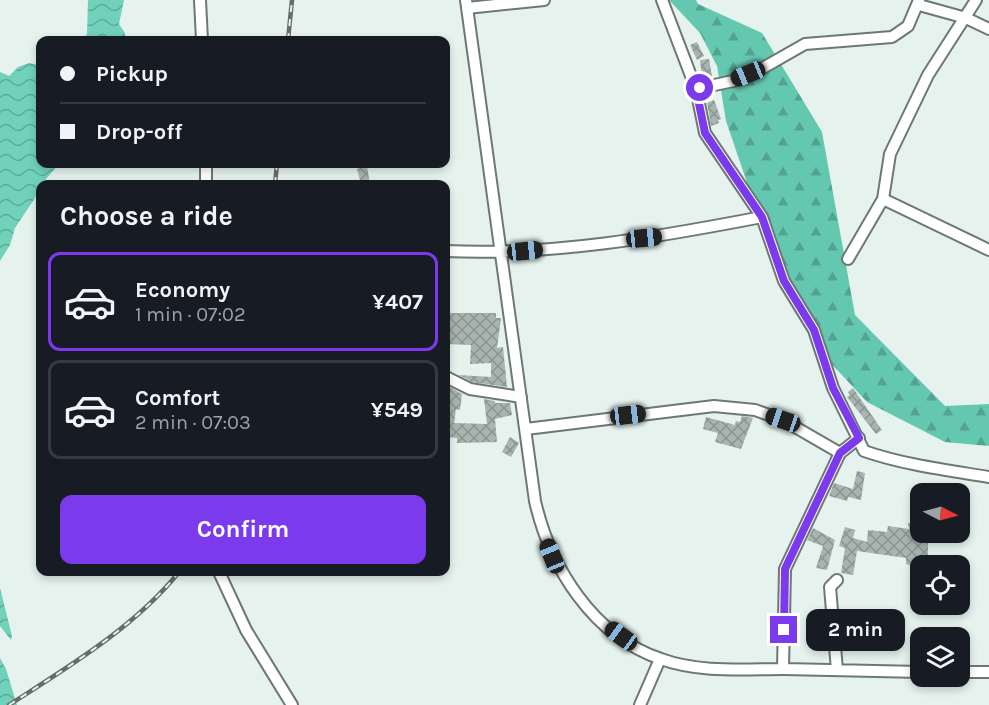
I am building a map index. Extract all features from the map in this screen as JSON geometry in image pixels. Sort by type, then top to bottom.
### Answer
[{"type":"street","points":[[200,0],[202,36]]},
{"type":"street","points":[[544,0],[467,4],[535,501],[552,556],[569,584],[609,628],[660,659],[690,666],[910,672]]},
{"type":"street","points":[[662,0],[696,89],[705,133],[762,217],[784,281],[814,330],[833,388],[864,451],[890,460],[943,471],[989,477]]},
{"type":"street","points":[[848,259],[883,199],[890,154],[928,75],[976,0]]},
{"type":"street","points":[[696,89],[733,81],[763,68],[805,44],[892,37],[908,26],[919,2],[966,18],[989,29]]},
{"type":"street","points":[[883,199],[989,250]]},
{"type":"street","points":[[450,251],[501,253],[668,235],[762,217]]},
{"type":"street","points":[[450,379],[470,389],[521,397]]},
{"type":"street","points":[[526,429],[714,406],[755,410],[783,420],[840,453]]},
{"type":"street","points":[[783,669],[785,569],[840,453],[859,438]]},
{"type":"street","points":[[221,576],[246,630],[292,705]]},
{"type":"street","points":[[837,580],[830,587],[837,670]]},
{"type":"street","points":[[640,705],[660,659]]},
{"type":"street","points":[[970,672],[989,672]]},
{"type":"green space","points":[[669,0],[696,0],[698,4],[762,33],[822,132],[855,315],[945,406],[989,404],[989,446],[945,442],[867,402],[829,361],[784,291],[726,121],[717,66],[700,33]]},
{"type":"water","points":[[88,0],[124,0],[119,24],[125,36],[86,36]]},
{"type":"water","points":[[29,63],[36,64],[36,168],[56,168],[45,180],[36,180],[35,198],[15,228],[10,245],[0,261],[0,72],[9,76],[18,67]]},
{"type":"water","points":[[0,588],[12,636],[11,640],[0,626]]},
{"type":"water","points":[[0,658],[6,669],[17,705],[0,705]]},
{"type":"building","points":[[697,42],[704,56],[697,60],[690,45]]},
{"type":"building","points":[[709,59],[712,76],[702,77],[700,60]]},
{"type":"building","points":[[714,100],[721,119],[718,120],[719,123],[711,126],[707,103]]},
{"type":"building","points":[[367,168],[369,180],[360,180],[357,169]]},
{"type":"building","points":[[450,313],[496,313],[496,318],[501,318],[497,348],[503,347],[507,387],[472,382],[459,375],[491,377],[491,363],[470,364],[471,345],[450,344]]},
{"type":"building","points":[[450,387],[462,394],[460,410],[456,409],[454,423],[487,424],[484,399],[495,401],[495,403],[510,403],[512,415],[495,419],[497,442],[457,443],[457,438],[450,437]]},
{"type":"building","points":[[853,388],[882,430],[876,434],[847,397],[850,395],[848,392]]},
{"type":"building","points":[[742,416],[753,418],[741,449],[715,442],[718,433],[703,429],[706,417],[735,425],[736,421],[740,422]]},
{"type":"building","points":[[510,437],[519,443],[511,457],[502,452]]},
{"type":"building","points":[[857,471],[865,473],[861,500],[848,497],[847,501],[829,496],[834,483],[853,489]]},
{"type":"building","points":[[908,523],[910,523],[910,543],[928,543],[928,555],[910,555],[910,565],[906,564],[906,558],[857,551],[853,575],[841,573],[845,548],[839,546],[845,527],[855,530],[853,538],[867,542],[868,530],[887,532],[888,526],[909,529]]},
{"type":"building","points":[[813,528],[835,540],[827,570],[816,568],[823,546],[807,540]]},
{"type":"railway","points":[[288,36],[292,0]]},
{"type":"railway","points":[[275,180],[277,168]]},
{"type":"railway","points":[[9,705],[100,645],[142,611],[175,576]]},
{"type":"route","points":[[700,88],[696,89],[705,133],[762,217],[784,281],[814,330],[833,388],[859,438],[840,453],[785,569],[784,630]]}]
